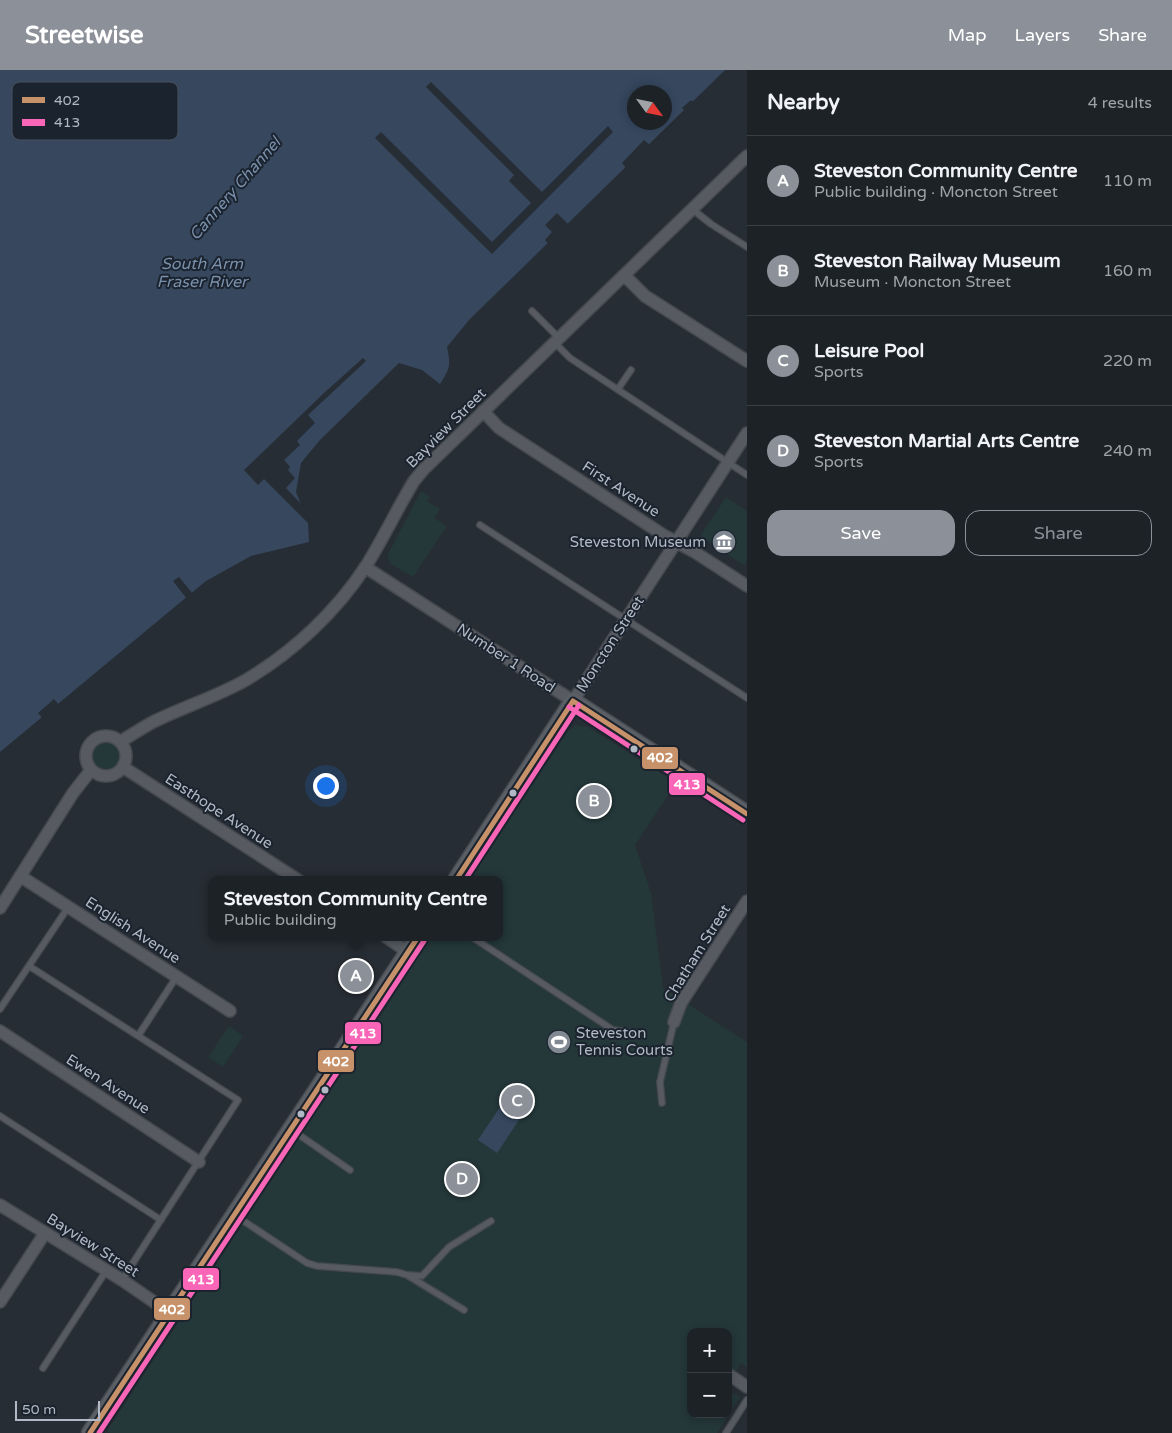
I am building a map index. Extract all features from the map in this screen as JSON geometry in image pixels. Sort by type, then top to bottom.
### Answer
[{"type":"street","name":"Bayview Street","points":[[120,742],[153,722],[244,681],[284,655],[338,603],[365,567],[414,481],[433,459],[747,156]]},
{"type":"street","points":[[624,274],[645,296],[747,361]]},
{"type":"street","name":"First Avenue","points":[[483,411],[499,428],[675,543],[693,551],[747,586]]},
{"type":"street","name":"Moncton Street","points":[[459,876],[747,433]]},
{"type":"street","name":"Number 1 Road","points":[[365,567],[747,814]]},
{"type":"street","points":[[103,736],[109,736],[120,742],[126,751],[123,767],[114,775],[96,774],[91,770],[86,759],[86,752],[92,742],[103,736]]},
{"type":"street","name":"Easthope Avenue","points":[[123,767],[292,876]]},
{"type":"street","points":[[0,908],[73,793],[91,770]]},
{"type":"street","name":"English Avenue","points":[[20,876],[230,1011]]},
{"type":"street","name":"Chatham Street","points":[[674,1022],[681,1003],[747,901]]},
{"type":"street","points":[[392,941],[408,952]]},
{"type":"street","points":[[90,1433],[415,941]]},
{"type":"street","name":"Ewen Avenue","points":[[0,1031],[199,1162]]},
{"type":"street","name":"Bayview Street","points":[[0,1204],[122,1280],[170,1313]]},
{"type":"street","points":[[0,1302],[45,1233]]},
{"type":"street","points":[[732,1377],[747,1387]]},
{"type":"lane","points":[[692,209],[711,224],[747,247]]},
{"type":"lane","points":[[532,311],[570,358],[747,475]]},
{"type":"lane","points":[[618,389],[631,370]]},
{"type":"lane","points":[[480,525],[747,698]]},
{"type":"lane","points":[[0,1009],[69,906]]},
{"type":"lane","points":[[478,941],[613,1030],[642,1034]]},
{"type":"lane","points":[[29,966],[238,1100],[122,1280]]},
{"type":"lane","points":[[138,1036],[177,976]]},
{"type":"lane","points":[[662,1104],[660,1082],[674,1022]]},
{"type":"lane","points":[[0,1116],[161,1220]]},
{"type":"lane","points":[[292,1130],[350,1170]]},
{"type":"lane","points":[[235,1215],[307,1262],[317,1266],[397,1272],[422,1276],[449,1247],[491,1221]]},
{"type":"lane","points":[[43,1368],[106,1271]]},
{"type":"lane","points":[[407,1275],[464,1310]]},
{"type":"lane","points":[[726,1433],[747,1400]]},
{"type":"shaded area","points":[[421,491],[430,497],[427,501],[440,509],[434,518],[447,526],[413,577],[391,564],[388,559],[389,552]]},
{"type":"shaded area","points":[[726,497],[747,511],[747,560],[744,565],[700,536]]},
{"type":"shaded area","points":[[576,725],[588,727],[676,783],[635,845],[651,893],[663,988],[747,1042],[747,1368],[741,1363],[732,1378],[732,1328],[687,1328],[687,1418],[727,1418],[717,1433],[110,1433],[107,1431],[396,990],[398,979],[424,941],[503,941],[503,876],[472,876],[568,731]]},
{"type":"shaded area","points":[[106,741],[116,745],[120,755],[116,765],[106,769],[96,765],[92,755],[96,745]]},
{"type":"shaded area","points":[[229,1026],[243,1036],[223,1067],[208,1057]]},
{"type":"shaded area","points":[[732,1392],[740,1397],[732,1410]]},
{"type":"water","name":"South Arm Fraser River","points":[[0,70],[725,70],[672,122],[672,85],[627,85],[627,130],[664,130],[469,320],[447,347],[449,367],[440,384],[422,370],[399,363],[320,440],[301,463],[296,492],[308,522],[309,542],[251,556],[206,581],[0,752]]},
{"type":"water","points":[[510,1090],[530,1103],[524,1112],[504,1099]]},
{"type":"water","points":[[502,1104],[521,1117],[497,1153],[478,1140]]},
{"type":"pier","points":[[431,82],[542,192],[608,126],[613,132],[492,254],[375,138],[381,132],[492,242],[531,203],[509,181],[514,175],[426,87]]},
{"type":"pier","points":[[691,100],[694,103],[672,125],[685,111],[682,108]]},
{"type":"pier","points":[[667,130],[627,169],[622,163],[644,140],[650,145]]},
{"type":"pier","points":[[557,213],[569,225],[549,245],[545,240],[552,232],[545,225]]},
{"type":"pier","points":[[363,358],[366,361],[308,415],[315,423],[297,441],[300,445],[284,460],[290,467],[288,470],[295,478],[286,488],[305,508],[311,526],[264,479],[258,485],[244,470]]},
{"type":"pier","points":[[179,577],[193,594],[187,599],[173,581]]},
{"type":"pier","points":[[54,699],[59,705],[43,719],[38,713]]},
{"type":"transit line","name":"402","points":[[573,701],[747,814]]},
{"type":"transit line","name":"402","points":[[459,876],[573,701]]},
{"type":"transit line","name":"413","points":[[468,876],[579,705]]},
{"type":"transit line","name":"413","points":[[569,707],[743,820]]},
{"type":"transit line","name":"402","points":[[90,1433],[415,941]]},
{"type":"transit line","name":"413","points":[[99,1433],[424,941]]},
{"type":"place","name":"Steveston Museum","points":[[724,542]]},
{"type":"place","name":"Steveston Railway Museum","points":[[594,801]]},
{"type":"place","name":"Steveston Community Centre","points":[[356,976]]},
{"type":"place","name":"Steveston Tennis Courts","points":[[559,1042]]},
{"type":"place","name":"Leisure Pool","points":[[517,1101]]},
{"type":"place","name":"Steveston Martial Arts Centre","points":[[462,1179]]},
{"type":"water label","name":"Cannery Channel","points":[[235,189]]}]
